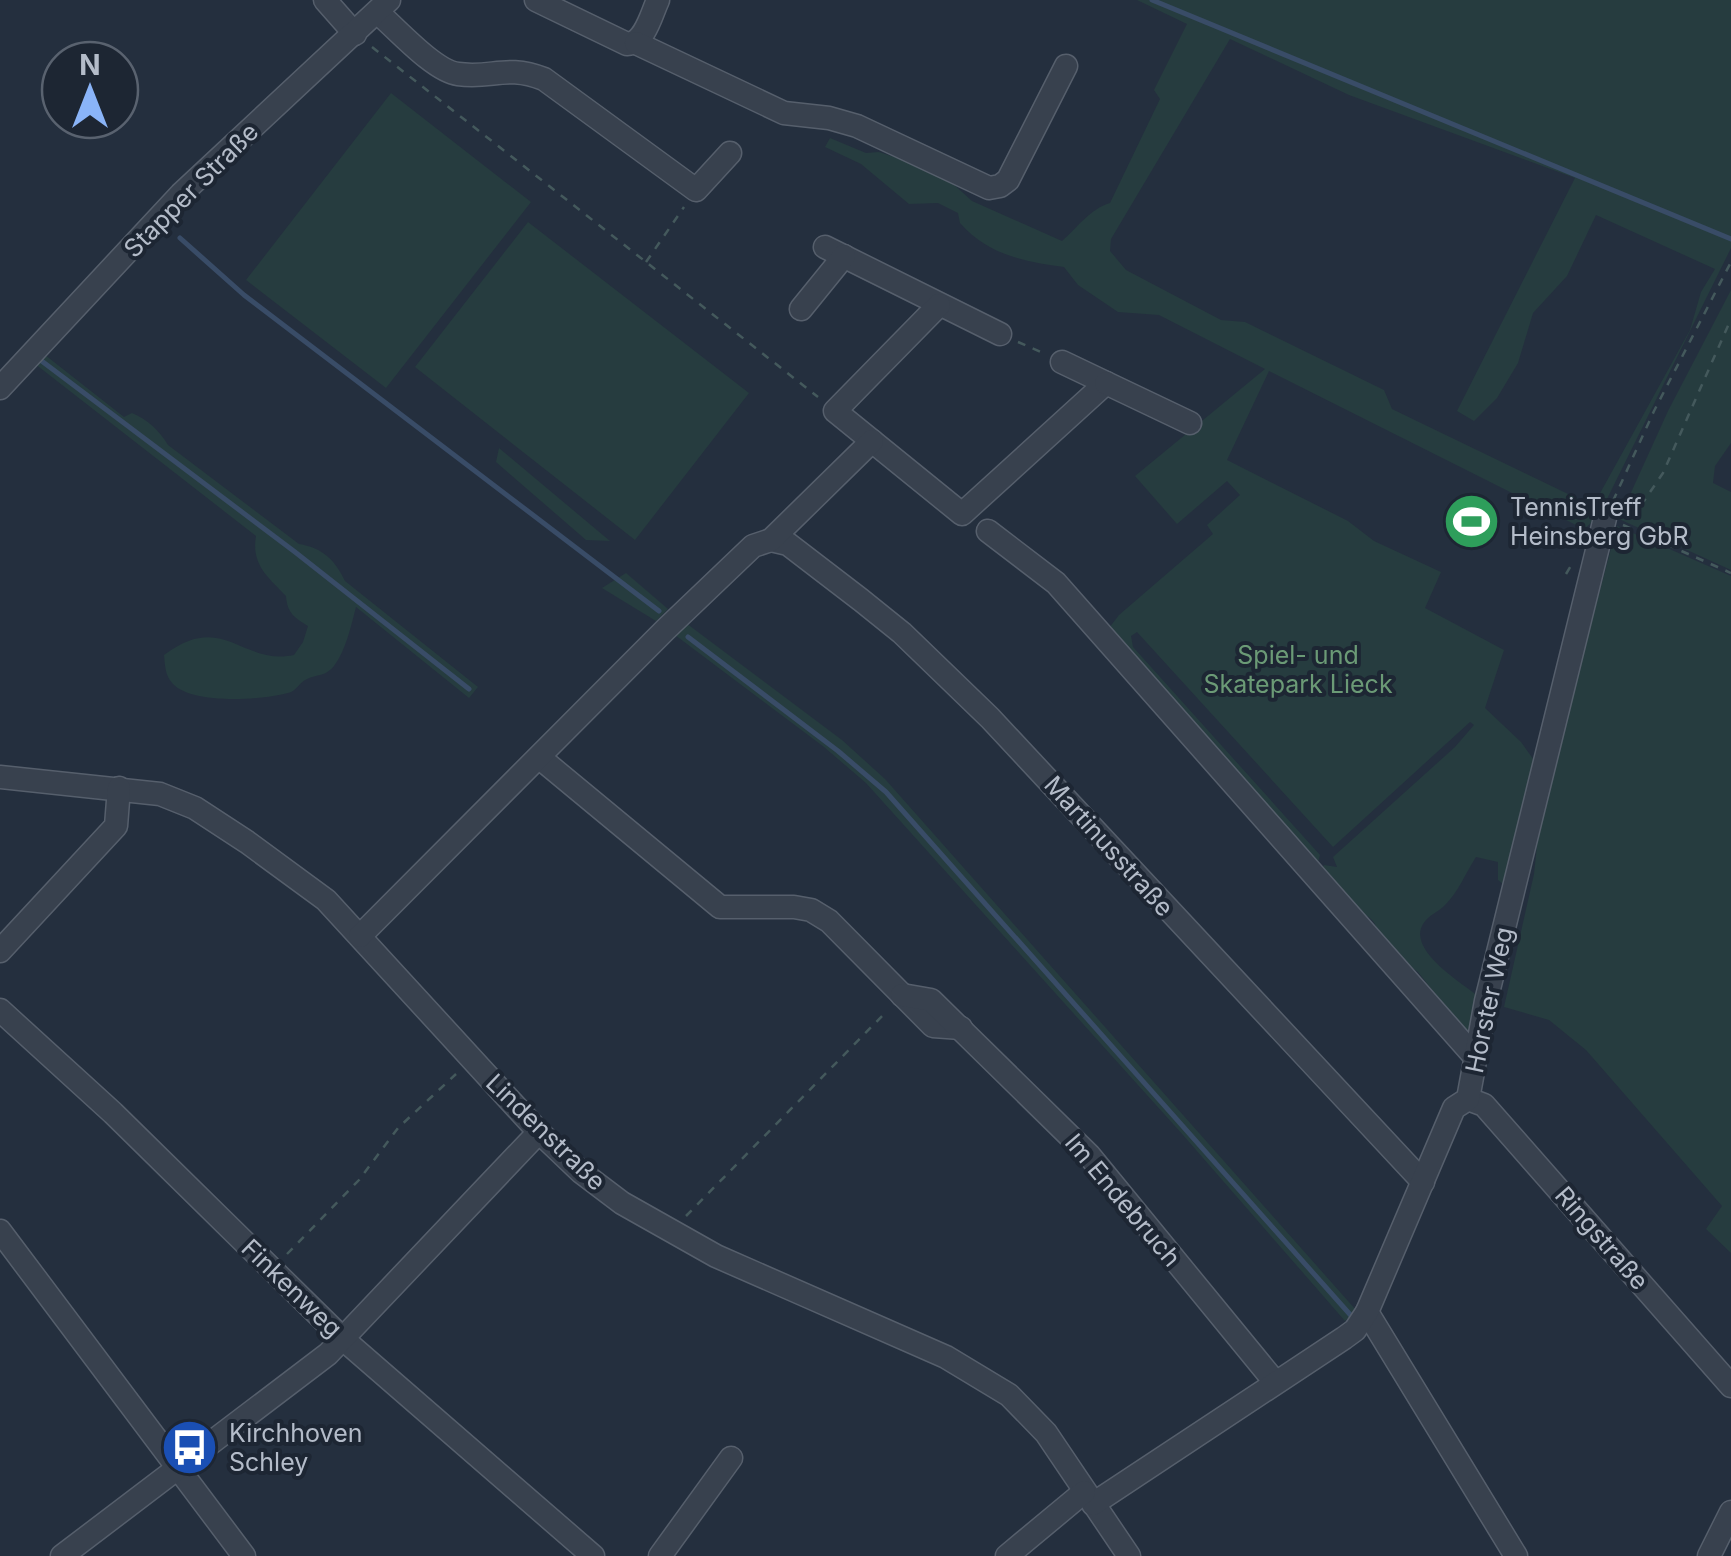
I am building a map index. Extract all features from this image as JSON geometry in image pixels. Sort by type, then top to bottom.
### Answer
[{"type":"street","points":[[325,0],[355,34]]},
{"type":"street","points":[[536,0],[784,113],[857,126],[989,188],[1008,180],[1066,66]]},
{"type":"street","points":[[636,43],[658,0]]},
{"type":"street","points":[[383,6],[440,66],[455,74],[502,70],[544,79],[696,190],[730,153]]},
{"type":"street","name":"Stapper Straße","points":[[0,388],[181,194],[383,6]]},
{"type":"street","points":[[801,309],[834,251],[1000,334]]},
{"type":"street","points":[[939,305],[834,410],[962,514],[1106,384]]},
{"type":"street","points":[[1062,362],[1190,423]]},
{"type":"street","points":[[360,936],[666,628],[753,546],[771,540],[872,442]]},
{"type":"street","name":"Horster Weg","points":[[1008,1556],[1089,1498],[1355,1330],[1367,1312],[1454,1108],[1468,1099],[1486,1001],[1606,516]]},
{"type":"street","points":[[988,531],[1056,582],[1474,1057]]},
{"type":"street","name":"Martinusstraße","points":[[771,540],[788,544],[888,622],[990,718],[1423,1182]]},
{"type":"street","name":"Im Endebruch","points":[[540,758],[720,907],[811,910],[829,921],[933,1026],[961,1028],[1089,1154],[1275,1382]]},
{"type":"street","name":"Lindenstraße","points":[[0,777],[160,794],[195,808],[326,900],[539,1132],[608,1192],[716,1256],[946,1357],[985,1378],[1026,1410],[1129,1556]]},
{"type":"street","points":[[0,951],[116,826],[119,788]]},
{"type":"street","name":"Finkenweg","points":[[0,1010],[121,1121],[344,1339],[593,1556]]},
{"type":"street","name":"Ringstraße","points":[[1468,1099],[1484,1105],[1731,1386]]},
{"type":"street","points":[[62,1556],[344,1339],[539,1132]]},
{"type":"street","points":[[0,1231],[244,1556]]},
{"type":"street","points":[[1367,1312],[1516,1556]]},
{"type":"street","points":[[660,1556],[731,1458]]},
{"type":"street","points":[[1709,1556],[1731,1512]]},
{"type":"path","points":[[355,34],[834,410]]},
{"type":"path","points":[[645,263],[696,190]]},
{"type":"path","points":[[1606,516],[1654,411],[1731,262]]},
{"type":"path","points":[[1606,516],[1644,500],[1664,472],[1731,319]]},
{"type":"path","points":[[1000,334],[1062,362]]},
{"type":"path","points":[[1606,516],[1731,573]]},
{"type":"path","points":[[672,1232],[902,995]]},
{"type":"path","points":[[272,1268],[360,1180],[398,1128],[472,1061]]},
{"type":"green space","name":"Spiel- und Skatepark Lieck","points":[[1137,0],[1731,0],[1731,248],[1606,501],[1608,514],[1604,523],[1591,523],[1584,529],[1269,371],[1227,460],[1348,521],[1374,541],[1441,572],[1425,608],[1504,650],[1485,708],[1521,742],[1536,763],[1504,885],[1498,880],[1498,862],[1476,857],[1454,895],[1420,930],[1427,953],[1479,997],[1472,1031],[1465,1032],[1418,972],[1378,942],[1372,920],[1349,905],[1319,875],[1324,865],[1337,867],[1333,857],[1455,747],[1474,725],[1470,722],[1333,847],[1137,632],[1131,636],[1133,647],[1320,855],[1318,863],[1109,628],[1213,534],[1207,525],[1240,495],[1227,481],[1177,524],[1135,476],[1265,369],[1159,315],[1118,312],[1078,285],[1064,267],[1020,259],[982,243],[960,223],[958,213],[938,203],[909,204],[861,164],[825,147],[830,138],[866,153],[879,152],[940,172],[972,201],[1062,241],[1090,214],[1110,203],[1160,99],[1154,90],[1187,24]],"holes":[[[1230,39],[1349,95],[1575,178],[1457,411],[1474,421],[1497,398],[1518,363],[1533,313],[1567,276],[1596,215],[1715,269],[1701,292],[1690,330],[1593,506],[1392,409],[1384,390],[1245,322],[1221,320],[1126,270],[1110,251],[1111,239]]]},
{"type":"green space","points":[[391,93],[531,202],[386,388],[246,280]]},
{"type":"green space","points":[[528,222],[749,393],[635,540],[415,367]]},
{"type":"green space","points":[[1731,290],[1731,443],[1715,466],[1713,483],[1731,492],[1731,570],[1619,519],[1668,411]]},
{"type":"green space","points":[[40,351],[124,417],[132,413],[148,422],[168,445],[299,544],[327,556],[345,581],[478,687],[469,698],[356,607],[334,666],[324,674],[304,680],[291,692],[246,699],[212,698],[183,691],[173,684],[164,655],[185,643],[218,638],[260,653],[294,655],[308,626],[292,614],[286,596],[262,570],[256,555],[256,536],[30,360]]},
{"type":"green space","points":[[499,448],[610,541],[586,540],[496,462]]},
{"type":"green space","points":[[1617,526],[1731,576],[1731,1253],[1706,1229],[1722,1206],[1586,1050],[1549,1020],[1504,1007],[1534,874],[1540,817]]},
{"type":"green space","points":[[626,573],[668,609],[656,621],[602,588]]},
{"type":"green space","points":[[686,623],[842,740],[885,779],[1356,1310],[1345,1321],[866,783],[675,635]]},
{"type":"waterway","points":[[1152,0],[1731,239]]},
{"type":"waterway","points":[[180,238],[244,295],[659,611]]},
{"type":"waterway","points":[[39,359],[469,689]]},
{"type":"waterway","points":[[688,637],[886,792],[1354,1319]]},
{"type":"place","name":"TennisTreff Heinsberg GbR","points":[[1471,521]]},
{"type":"place","name":"Kirchhoven Schley","points":[[190,1447]]}]
